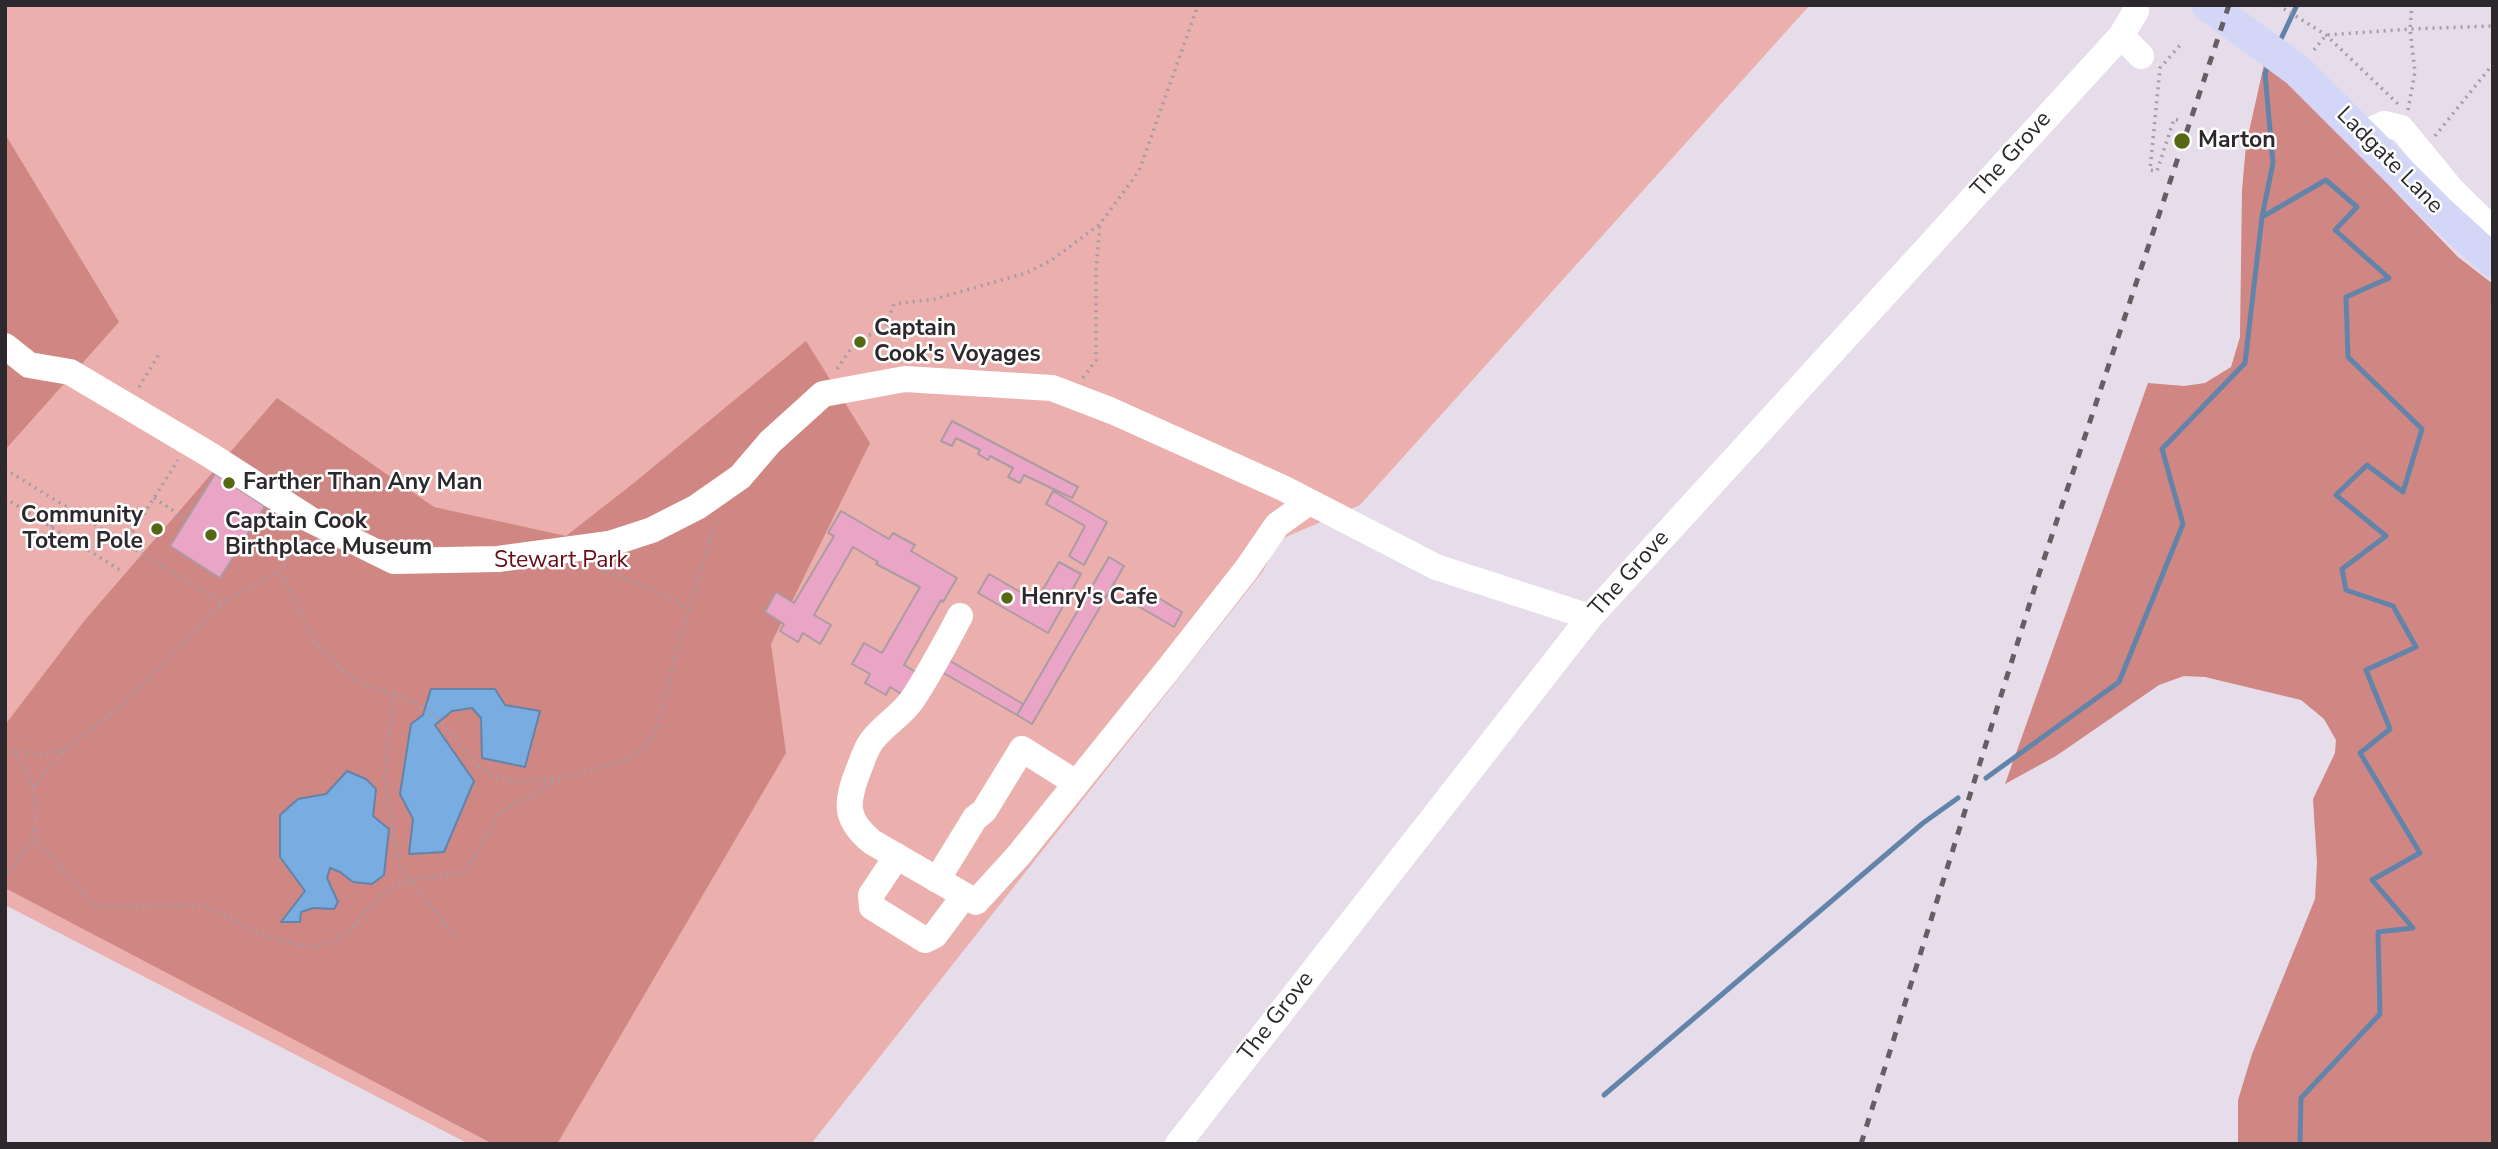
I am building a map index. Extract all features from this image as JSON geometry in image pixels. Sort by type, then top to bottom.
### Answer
[{"type":"main road","name":"Ladgate Lane","points":[[2208,5],[2283,59],[2493,261]]},
{"type":"street","name":"The Grove","points":[[1178,1144],[1590,617],[2120,36],[2136,11]]},
{"type":"street","points":[[2120,36],[2140,55]]},
{"type":"street","points":[[2362,134],[2384,124],[2401,128],[2452,190],[2493,230]]},
{"type":"street","points":[[5,346],[29,365],[70,372],[210,455],[311,520],[394,561],[498,559],[609,544],[652,530],[697,507],[740,477],[770,442],[823,394],[905,379],[1052,388],[1112,411],[1309,502],[1436,567],[1590,617]]},
{"type":"street","points":[[960,616],[910,703],[888,722],[871,742],[851,790],[848,806],[853,822],[872,842],[976,902],[1018,856],[1170,667],[1277,525],[1309,502]]},
{"type":"street","points":[[937,880],[1022,749],[1076,783]]},
{"type":"street","points":[[897,856],[871,895],[872,906],[925,940],[935,935],[964,896]]},
{"type":"path","points":[[823,394],[843,358],[858,338],[884,331],[894,304],[935,299],[1026,273],[1052,260],[1100,224],[1139,171],[1198,5]]},
{"type":"path","points":[[2280,6],[2326,34],[2407,113],[2415,72],[2410,29],[2412,5]]},
{"type":"path","points":[[2283,59],[2326,34],[2493,26]]},
{"type":"path","points":[[2178,120],[2174,119],[2157,171],[2150,170],[2160,68],[2182,43]]},
{"type":"path","points":[[2432,139],[2493,64]]},
{"type":"path","points":[[1052,388],[1082,380],[1096,360],[1096,270],[1100,224]]},
{"type":"path","points":[[135,394],[159,354]]},
{"type":"path","points":[[124,544],[188,444]]},
{"type":"path","points":[[5,469],[222,603]]},
{"type":"path","points":[[5,498],[123,572]]},
{"type":"path","points":[[154,498],[186,519]]},
{"type":"path","points":[[51,527],[65,507]]},
{"type":"path","points":[[280,571],[314,642],[352,679],[418,705],[444,724],[480,769],[495,777],[521,780],[563,777],[624,761],[646,747],[659,723],[677,649],[713,525],[720,513]]},
{"type":"path","points":[[33,786],[65,749],[121,706],[222,603],[280,571],[311,520]]},
{"type":"path","points":[[559,550],[579,561],[663,593],[689,610]]},
{"type":"path","points":[[394,695],[384,776],[397,856],[400,867],[456,938]]},
{"type":"path","points":[[8,750],[41,754],[65,749]]},
{"type":"path","points":[[8,750],[29,774],[33,786],[35,829],[39,843],[96,907],[203,905],[261,934],[298,945],[318,946],[347,933],[393,887],[410,880],[465,872],[499,814],[563,777]]},
{"type":"path","points":[[5,879],[35,829]]},
{"type":"path","points":[[28,844],[39,843]]},
{"type":"green space","name":"Stewart Park","points":[[5,5],[1810,5],[1360,505],[1279,540],[1263,571],[811,1144],[469,1144],[5,905]]},
{"type":"green space","points":[[2265,60],[2333,123],[2458,257],[2493,284],[2493,1144],[2238,1144],[2238,1100],[2252,1054],[2315,899],[2317,863],[2313,799],[2335,753],[2336,740],[2324,719],[2301,700],[2205,677],[2184,676],[2159,685],[2056,756],[2005,784],[2148,383],[2184,386],[2205,383],[2231,367],[2240,337],[2242,190],[2246,145]]},
{"type":"green space","points":[[5,134],[119,322],[5,450]]},
{"type":"green space","points":[[806,341],[870,443],[771,644],[786,753],[557,1144],[493,1144],[5,888],[5,725],[85,620],[277,398],[434,507],[566,536]],"holes":[[[431,689],[505,705],[482,758],[481,718],[472,708],[452,711],[435,725],[474,781],[409,854]],[[376,789],[373,816],[353,882],[330,868],[326,878],[338,902],[334,909],[313,908],[301,912],[305,891],[280,857],[299,799]]]},
{"type":"water","points":[[431,689],[495,689],[505,705],[540,711],[525,767],[482,758],[481,718],[472,708],[452,711],[435,725],[474,781],[444,852],[409,854],[413,819],[400,794],[411,724],[423,715]]},
{"type":"water","points":[[347,771],[366,779],[376,789],[373,816],[389,829],[384,875],[372,884],[353,882],[330,868],[327,878],[338,902],[334,909],[313,908],[301,912],[300,922],[281,922],[305,891],[280,857],[280,815],[298,799],[326,794]]},
{"type":"building","points":[[952,421],[1078,487],[1072,498],[1024,475],[1020,483],[1008,477],[1013,468],[990,456],[988,460],[978,454],[980,450],[956,438],[952,446],[941,441]]},
{"type":"building","name":"Captain Cook Birthplace Museum","points":[[215,474],[265,506],[220,578],[170,546]]},
{"type":"building","points":[[1053,491],[1107,522],[1084,565],[1069,556],[1085,526],[1046,504]]},
{"type":"building","points":[[841,511],[889,539],[893,533],[915,545],[911,551],[957,578],[943,602],[941,600],[904,665],[921,675],[908,698],[890,687],[886,695],[865,683],[870,674],[852,664],[864,643],[882,653],[920,587],[876,564],[878,562],[853,547],[814,615],[831,625],[820,644],[803,633],[798,642],[780,631],[784,624],[765,612],[776,592],[794,603],[834,536],[828,533]]},
{"type":"building","points":[[1109,557],[1124,566],[1032,724],[1017,715]]},
{"type":"building","points":[[1059,562],[1081,574],[1048,633],[978,593],[989,574],[1036,601]]},
{"type":"building","points":[[1147,591],[1182,612],[1174,627],[1138,606]]},
{"type":"building","points":[[947,659],[1023,704],[1017,715],[940,671]]},
{"type":"waterway","points":[[2279,43],[2297,5]]},
{"type":"waterway","points":[[2269,65],[2265,73],[2273,163],[2262,217],[2326,180],[2357,207],[2335,230],[2389,278],[2346,297],[2348,357],[2422,429],[2403,492],[2367,465],[2336,495],[2386,536],[2342,569],[2346,590],[2393,606],[2416,647],[2366,670],[2390,729],[2360,753],[2420,853],[2372,880],[2413,928],[2378,932],[2380,1014],[2301,1098],[2300,1144]]},
{"type":"waterway","points":[[1986,778],[2119,682],[2183,524],[2162,449],[2245,363],[2262,217]]},
{"type":"waterway","points":[[1604,1095],[1923,823],[1958,798]]},
{"type":"railway","points":[[1861,1144],[2039,574],[2229,5]]},
{"type":"place","name":"Marton","points":[[2182,141]]},
{"type":"place","name":"Captain Cook's Voyages","points":[[860,342]]},
{"type":"place","name":"Farther Than Any Man","points":[[229,483]]},
{"type":"place","name":"Community Totem Pole","points":[[157,529]]},
{"type":"place","name":"Captain Cook Birthplace Museum","points":[[211,535]]},
{"type":"place","name":"Henry's Cafe","points":[[1007,598]]}]
